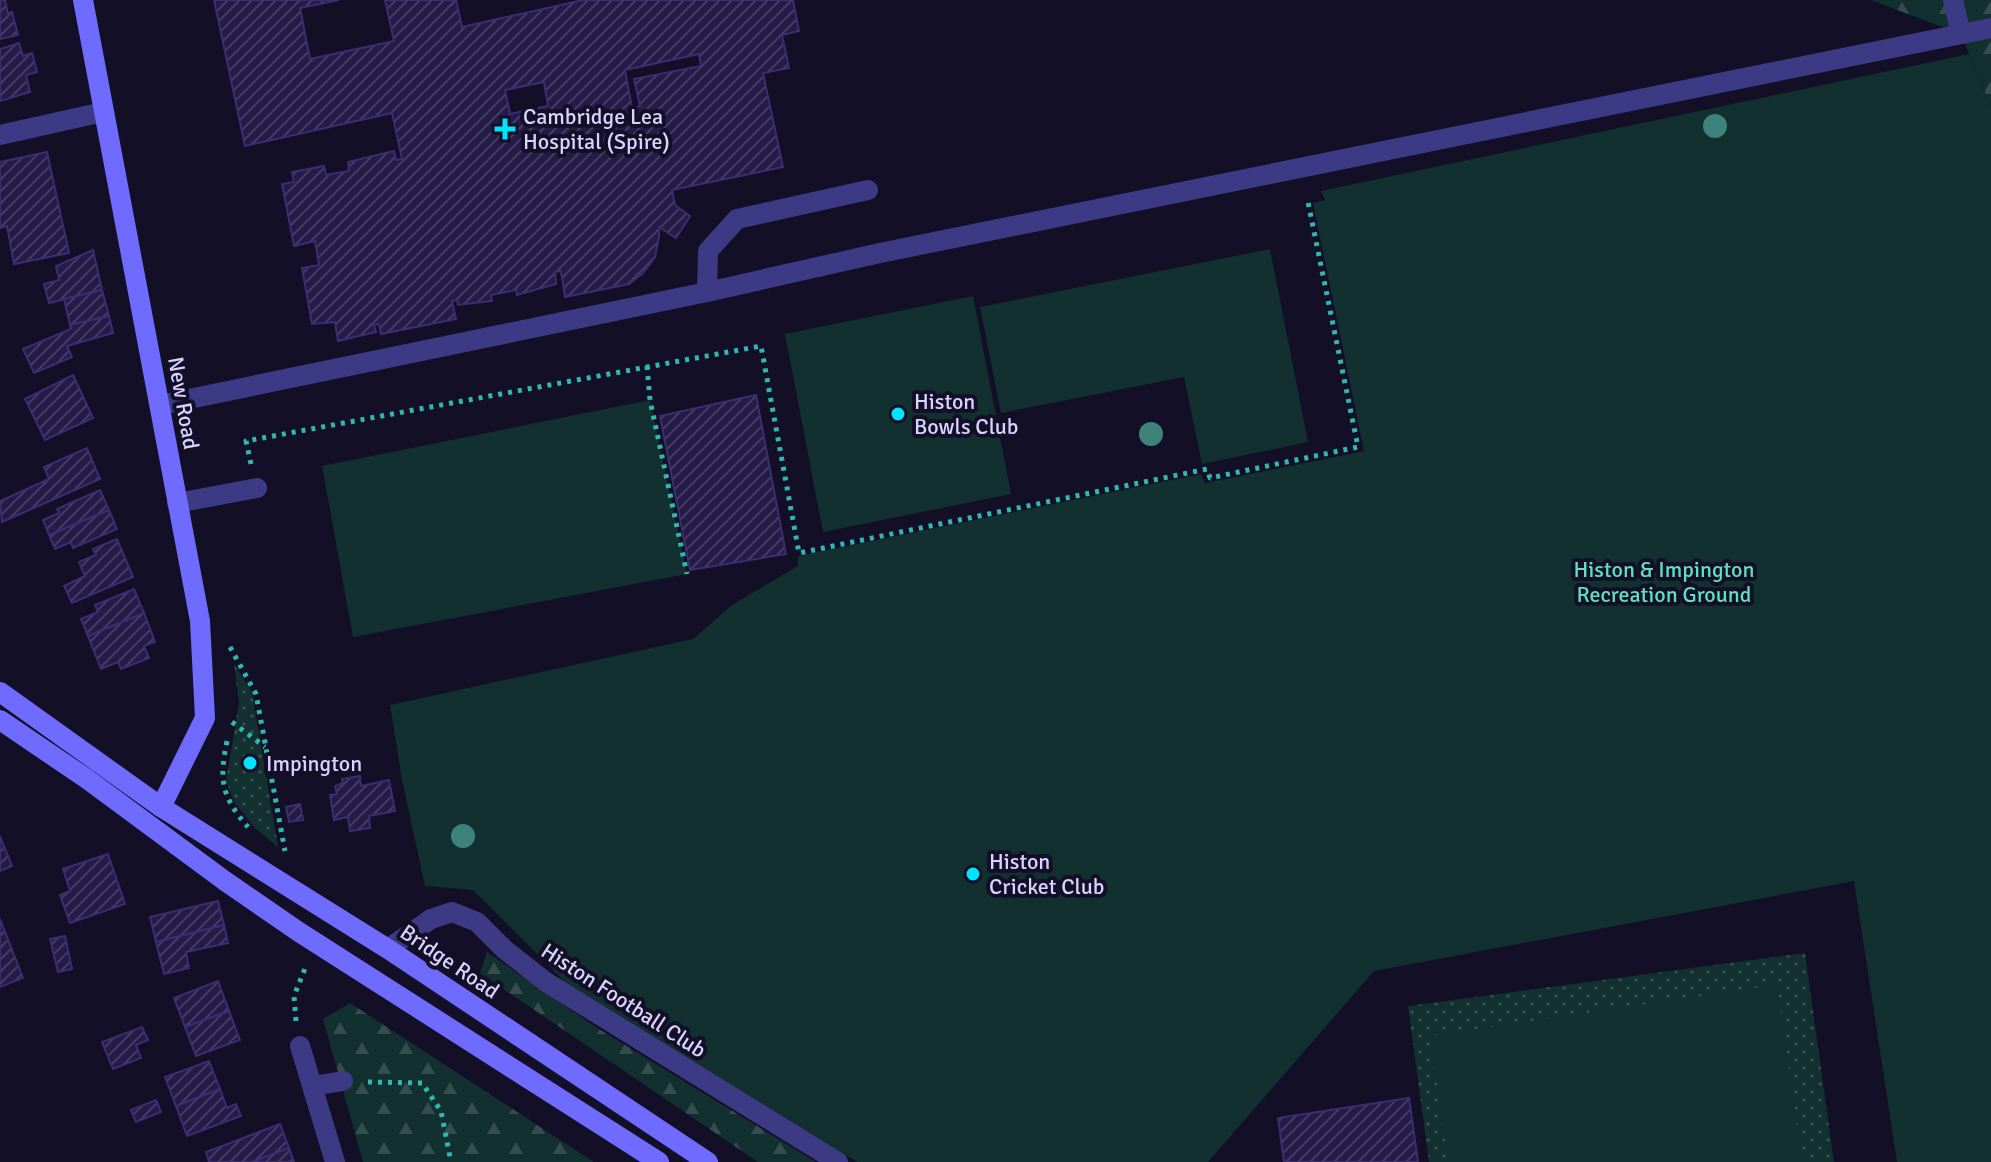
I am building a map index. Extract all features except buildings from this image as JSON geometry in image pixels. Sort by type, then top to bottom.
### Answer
[{"type":"main road","name":"New Road","points":[[83,0],[200,627],[205,718],[161,807]]},
{"type":"main road","name":"Bridge Road","points":[[0,692],[161,807],[388,949],[708,1162]]},
{"type":"main road","name":"Bridge Road","points":[[0,720],[299,932],[659,1162]]},
{"type":"main road","points":[[87,779],[161,807]]},
{"type":"main road","name":"Bridge Road","points":[[161,807],[225,881]]},
{"type":"street","points":[[1953,0],[1961,34]]},
{"type":"street","points":[[160,405],[707,292],[880,253],[1991,28]]},
{"type":"street","points":[[0,135],[103,112]]},
{"type":"street","points":[[707,292],[708,251],[737,219],[868,190]]},
{"type":"street","points":[[177,503],[257,488]]},
{"type":"street","name":"Histon Football Club","points":[[388,949],[431,919],[452,912],[477,922],[504,949],[546,982],[838,1162]]},
{"type":"street","points":[[300,1046],[335,1162]]},
{"type":"street","points":[[313,1086],[343,1081]]},
{"type":"path","points":[[257,488],[246,441],[761,346],[799,553],[1207,469],[1210,478],[1358,447],[1308,202]]},
{"type":"path","points":[[647,366],[650,400],[687,574]]},
{"type":"path","points":[[200,627],[230,646],[256,694],[286,857]]},
{"type":"path","points":[[299,932],[288,951],[308,961],[294,996],[300,1046]]},
{"type":"path","points":[[343,1081],[422,1083],[441,1111],[451,1162]]},
{"type":"green space","points":[[1871,0],[1991,0],[1991,107],[1961,34]]},
{"type":"green space","name":"Histon & Impington Recreation Ground","points":[[1969,54],[1991,107],[1991,1162],[1897,1162],[1854,881],[1374,971],[1208,1162],[857,1162],[565,982],[473,890],[425,886],[402,780],[390,705],[693,639],[732,605],[798,566],[798,556],[1201,474],[1205,483],[1364,451],[1313,203],[1325,200],[1321,191]]},
{"type":"green space","points":[[1270,249],[1308,442],[1202,464],[1184,377],[1001,413],[980,307]]},
{"type":"green space","name":"Histon Bowls Club","points":[[973,296],[1011,494],[823,532],[785,334]]},
{"type":"green space","points":[[650,400],[687,574],[353,637],[322,466]]},
{"type":"green space","points":[[234,664],[252,692],[278,847],[255,828],[234,802],[226,781],[239,703]]},
{"type":"green space","points":[[487,952],[594,1026],[816,1162],[758,1162],[480,973]]},
{"type":"green space","points":[[1805,953],[1834,1162],[1429,1162],[1408,1006]]},
{"type":"green space","points":[[1777,985],[1802,1162],[1448,1162],[1430,1036]]},
{"type":"green space","points":[[350,1003],[594,1162],[363,1162],[323,1019]]},
{"type":"place","name":"Cambridge Lea Hospital (Spire)","points":[[505,129]]},
{"type":"place","name":"Histon Bowls Club","points":[[898,414]]},
{"type":"place","name":"Impington","points":[[250,763]]},
{"type":"place","name":"Histon Cricket Club","points":[[973,874]]}]
